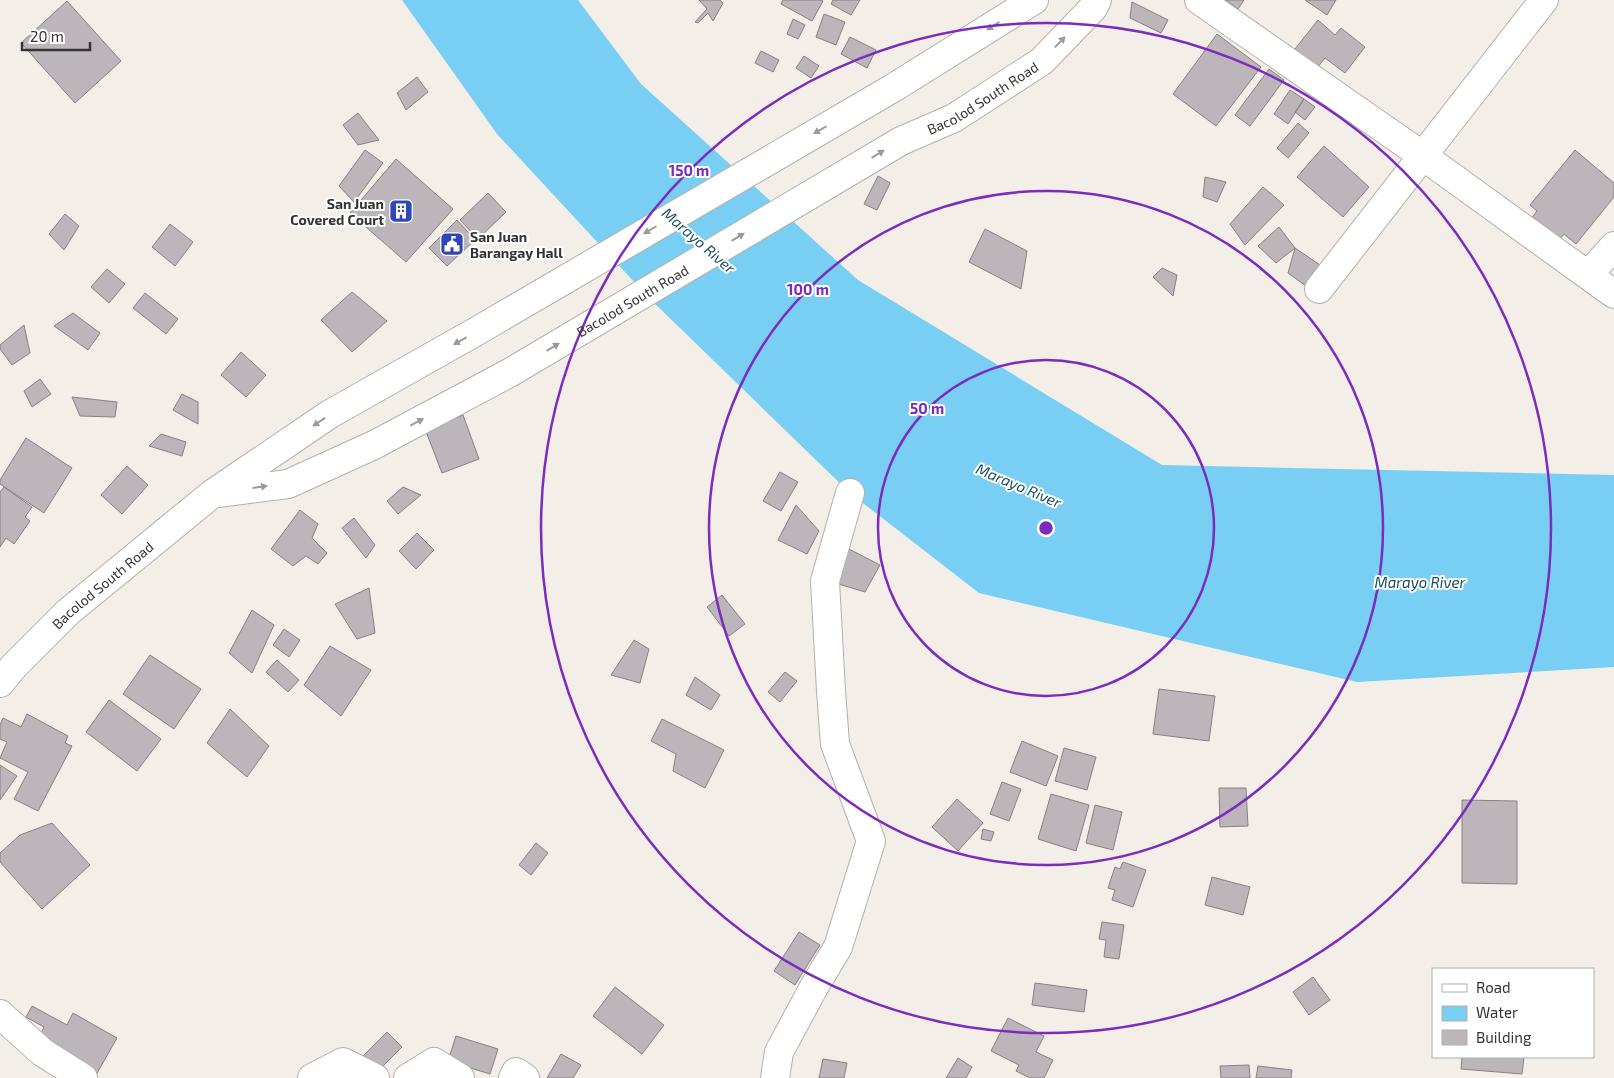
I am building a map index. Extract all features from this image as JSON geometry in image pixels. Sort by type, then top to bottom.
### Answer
[{"type":"main road","name":"Bacolod South Road","points":[[0,683],[14,666],[68,612],[212,494],[330,414],[893,88],[1034,0]]},
{"type":"main road","name":"Bacolod South Road","points":[[212,494],[288,484],[374,446],[511,372],[901,141],[954,118],[1042,61],[1093,8],[1097,0]]},
{"type":"main road","points":[[1199,0],[1422,156],[1614,294]]},
{"type":"main road","points":[[1319,289],[1544,0]]},
{"type":"main road","points":[[1588,275],[1614,246]]},
{"type":"main road","points":[[775,1078],[779,1052],[838,947],[872,841],[835,744],[831,691],[825,581],[850,493]]},
{"type":"main road","points":[[0,1014],[42,1052],[83,1078]]},
{"type":"main road","points":[[312,1078],[343,1062],[375,1078]]},
{"type":"main road","points":[[408,1078],[434,1062],[460,1078]]},
{"type":"main road","points":[[513,1078],[516,1072],[525,1078]]},
{"type":"water","name":"Marayo River","points":[[402,0],[578,0],[641,84],[858,280],[1162,465],[1614,475],[1614,667],[1357,682],[979,593],[850,493],[649,298],[497,134]]},
{"type":"building","points":[[699,0],[720,0],[723,3],[713,21],[708,13],[698,23],[695,22],[707,9]]},
{"type":"building","points":[[783,0],[823,1],[812,21],[781,4]]},
{"type":"building","points":[[833,0],[860,0],[851,15],[831,4]]},
{"type":"building","points":[[1226,0],[1244,0],[1238,9]]},
{"type":"building","points":[[1305,0],[1336,0],[1327,15]]},
{"type":"building","points":[[67,1],[121,61],[75,103],[21,43]]},
{"type":"building","points":[[1132,2],[1168,20],[1161,33],[1130,18]]},
{"type":"building","points":[[824,14],[845,22],[836,45],[816,37]]},
{"type":"building","points":[[793,19],[805,25],[798,39],[787,34]]},
{"type":"building","points":[[1318,20],[1335,35],[1341,28],[1365,47],[1345,73],[1325,58],[1314,72],[1291,54]]},
{"type":"building","points":[[1217,34],[1261,67],[1216,126],[1173,94]]},
{"type":"building","points":[[850,37],[876,50],[867,68],[841,54]]},
{"type":"building","points":[[761,51],[779,60],[773,72],[755,63]]},
{"type":"building","points":[[804,56],[819,66],[811,78],[796,68]]},
{"type":"building","points":[[1269,69],[1284,80],[1250,126],[1235,115]]},
{"type":"building","points":[[417,77],[428,92],[406,110],[397,93]]},
{"type":"building","points":[[1290,90],[1304,99],[1288,124],[1274,114]]},
{"type":"building","points":[[1304,99],[1315,107],[1305,120],[1295,112]]},
{"type":"building","points":[[358,113],[379,140],[358,145],[343,125]]},
{"type":"building","points":[[1298,123],[1309,133],[1288,158],[1277,148]]},
{"type":"building","points":[[1324,146],[1369,187],[1343,217],[1297,177]]},
{"type":"building","points":[[365,150],[383,163],[354,202],[339,186]]},
{"type":"building","points":[[1575,150],[1614,183],[1614,197],[1576,244],[1564,234],[1557,243],[1530,220],[1537,211],[1530,205]]},
{"type":"building","name":"San Juan Covered Court","points":[[396,159],[453,209],[406,262],[350,213]]},
{"type":"building","points":[[878,176],[890,183],[877,210],[864,204]]},
{"type":"building","points":[[1205,177],[1226,182],[1217,202],[1203,197]]},
{"type":"building","points":[[1263,187],[1284,205],[1245,245],[1230,224]]},
{"type":"building","points":[[488,193],[506,212],[478,239],[460,220]]},
{"type":"building","points":[[65,214],[79,226],[64,250],[49,234]]},
{"type":"building","name":"San Juan Barangay Hall","points":[[457,220],[475,240],[447,266],[429,248]]},
{"type":"building","points":[[170,224],[193,242],[175,266],[152,247]]},
{"type":"building","points":[[1279,227],[1295,248],[1276,263],[1258,246]]},
{"type":"building","points":[[985,229],[1027,251],[1021,289],[969,262]]},
{"type":"building","points":[[1295,248],[1320,265],[1306,286],[1288,273]]},
{"type":"building","points":[[1162,268],[1177,275],[1173,296],[1153,277]]},
{"type":"building","points":[[107,269],[125,284],[109,303],[91,287]]},
{"type":"building","points":[[352,292],[387,321],[352,352],[321,320]]},
{"type":"building","points":[[145,293],[178,319],[166,334],[133,308]]},
{"type":"building","points":[[73,313],[100,333],[88,350],[54,326]]},
{"type":"building","points":[[24,325],[30,353],[12,365],[0,349],[0,345]]},
{"type":"building","points":[[241,352],[266,375],[246,397],[221,375]]},
{"type":"building","points":[[40,379],[51,394],[32,407],[24,391]]},
{"type":"building","points":[[182,394],[198,402],[198,424],[173,410]]},
{"type":"building","points":[[72,397],[117,402],[115,417],[80,416]]},
{"type":"building","points":[[463,415],[479,459],[442,473],[425,429]]},
{"type":"building","points":[[161,434],[186,442],[182,456],[149,446]]},
{"type":"building","points":[[26,438],[72,468],[44,513],[0,484],[0,480]]},
{"type":"building","points":[[127,466],[148,485],[122,514],[101,495]]},
{"type":"building","points":[[780,472],[798,482],[781,511],[763,501]]},
{"type":"building","points":[[4,487],[32,507],[25,517],[30,521],[14,544],[6,538],[0,547],[0,492]]},
{"type":"building","points":[[403,487],[421,495],[398,514],[387,501]]},
{"type":"building","points":[[796,505],[819,531],[807,554],[778,540]]},
{"type":"building","points":[[300,510],[318,524],[312,538],[327,553],[318,564],[306,556],[293,566],[271,549]]},
{"type":"building","points":[[354,518],[375,545],[366,558],[342,528]]},
{"type":"building","points":[[417,533],[434,550],[416,569],[399,551]]},
{"type":"building","points":[[843,546],[880,565],[865,592],[835,583]]},
{"type":"building","points":[[369,588],[375,633],[357,639],[335,604]]},
{"type":"building","points":[[722,595],[745,624],[729,636],[707,607]]},
{"type":"building","points":[[252,610],[274,625],[252,673],[229,653]]},
{"type":"building","points":[[284,629],[300,640],[289,657],[273,645]]},
{"type":"building","points":[[634,640],[649,649],[640,683],[611,675]]},
{"type":"building","points":[[330,646],[371,670],[341,716],[304,685]]},
{"type":"building","points":[[150,655],[201,689],[174,729],[123,694]]},
{"type":"building","points":[[277,660],[299,680],[288,692],[266,672]]},
{"type":"building","points":[[785,672],[797,681],[780,702],[768,692]]},
{"type":"building","points":[[695,677],[720,695],[711,710],[686,695]]},
{"type":"building","points":[[1159,689],[1215,696],[1209,741],[1153,734]]},
{"type":"building","points":[[109,700],[161,739],[137,771],[86,732]]},
{"type":"building","points":[[230,709],[269,746],[247,777],[207,743]]},
{"type":"building","points":[[27,714],[68,736],[65,743],[72,746],[38,811],[14,799],[28,772],[0,758],[7,742],[0,739],[0,725],[3,718],[21,727]]},
{"type":"building","points":[[662,719],[724,750],[705,788],[673,771],[676,754],[651,741]]},
{"type":"building","points":[[1022,741],[1058,756],[1046,786],[1010,772]]},
{"type":"building","points":[[1064,748],[1096,757],[1087,790],[1055,781]]},
{"type":"building","points":[[0,765],[17,776],[0,800]]},
{"type":"building","points":[[1002,782],[1021,789],[1009,821],[990,814]]},
{"type":"building","points":[[1219,788],[1246,788],[1248,826],[1220,827]]},
{"type":"building","points":[[1051,794],[1089,805],[1076,851],[1038,839]]},
{"type":"building","points":[[957,799],[983,823],[958,851],[932,827]]},
{"type":"building","points":[[1462,800],[1517,801],[1517,884],[1462,883]]},
{"type":"building","points":[[1095,805],[1122,812],[1113,850],[1086,843]]},
{"type":"building","points":[[52,823],[90,865],[42,909],[0,862],[0,853],[20,835]]},
{"type":"building","points":[[983,829],[994,832],[991,841],[981,839]]},
{"type":"building","points":[[536,843],[548,853],[531,875],[519,865]]},
{"type":"building","points":[[1123,862],[1146,870],[1133,907],[1112,900],[1115,890],[1108,888],[1115,867],[1120,869]]},
{"type":"building","points":[[1212,877],[1250,887],[1243,915],[1205,905]]},
{"type":"building","points":[[1102,922],[1124,925],[1119,959],[1104,957],[1106,940],[1099,939]]},
{"type":"building","points":[[799,932],[820,945],[795,985],[774,971]]},
{"type":"building","points":[[1313,977],[1330,1000],[1309,1015],[1293,992]]},
{"type":"building","points":[[1035,983],[1087,990],[1084,1012],[1032,1005]]},
{"type":"building","points":[[615,987],[664,1025],[642,1054],[593,1016]]},
{"type":"building","points":[[32,1006],[67,1025],[73,1013],[117,1038],[96,1075],[37,1042],[44,1027],[26,1017]]},
{"type":"building","points":[[1008,1018],[1044,1036],[1036,1052],[1053,1060],[1044,1078],[1030,1078],[1016,1071],[1019,1065],[991,1051]]},
{"type":"building","points":[[387,1032],[402,1047],[377,1072],[362,1057]]},
{"type":"building","points":[[456,1036],[498,1049],[490,1074],[448,1061]]},
{"type":"building","points":[[561,1054],[581,1065],[573,1078],[547,1078]]},
{"type":"building","points":[[958,1058],[972,1067],[966,1078],[946,1078]]},
{"type":"building","points":[[1462,1058],[1524,1058],[1522,1074],[1461,1069]]},
{"type":"building","points":[[823,1059],[847,1063],[844,1078],[819,1078]]},
{"type":"building","points":[[1249,1065],[1250,1078],[1221,1078],[1220,1066]]},
{"type":"building","points":[[1258,1066],[1292,1070],[1291,1078],[1256,1078]]},
{"type":"place","name":"San Juan Covered Court","points":[[401,211]]},
{"type":"place","name":"San Juan Barangay Hall","points":[[452,244]]}]
